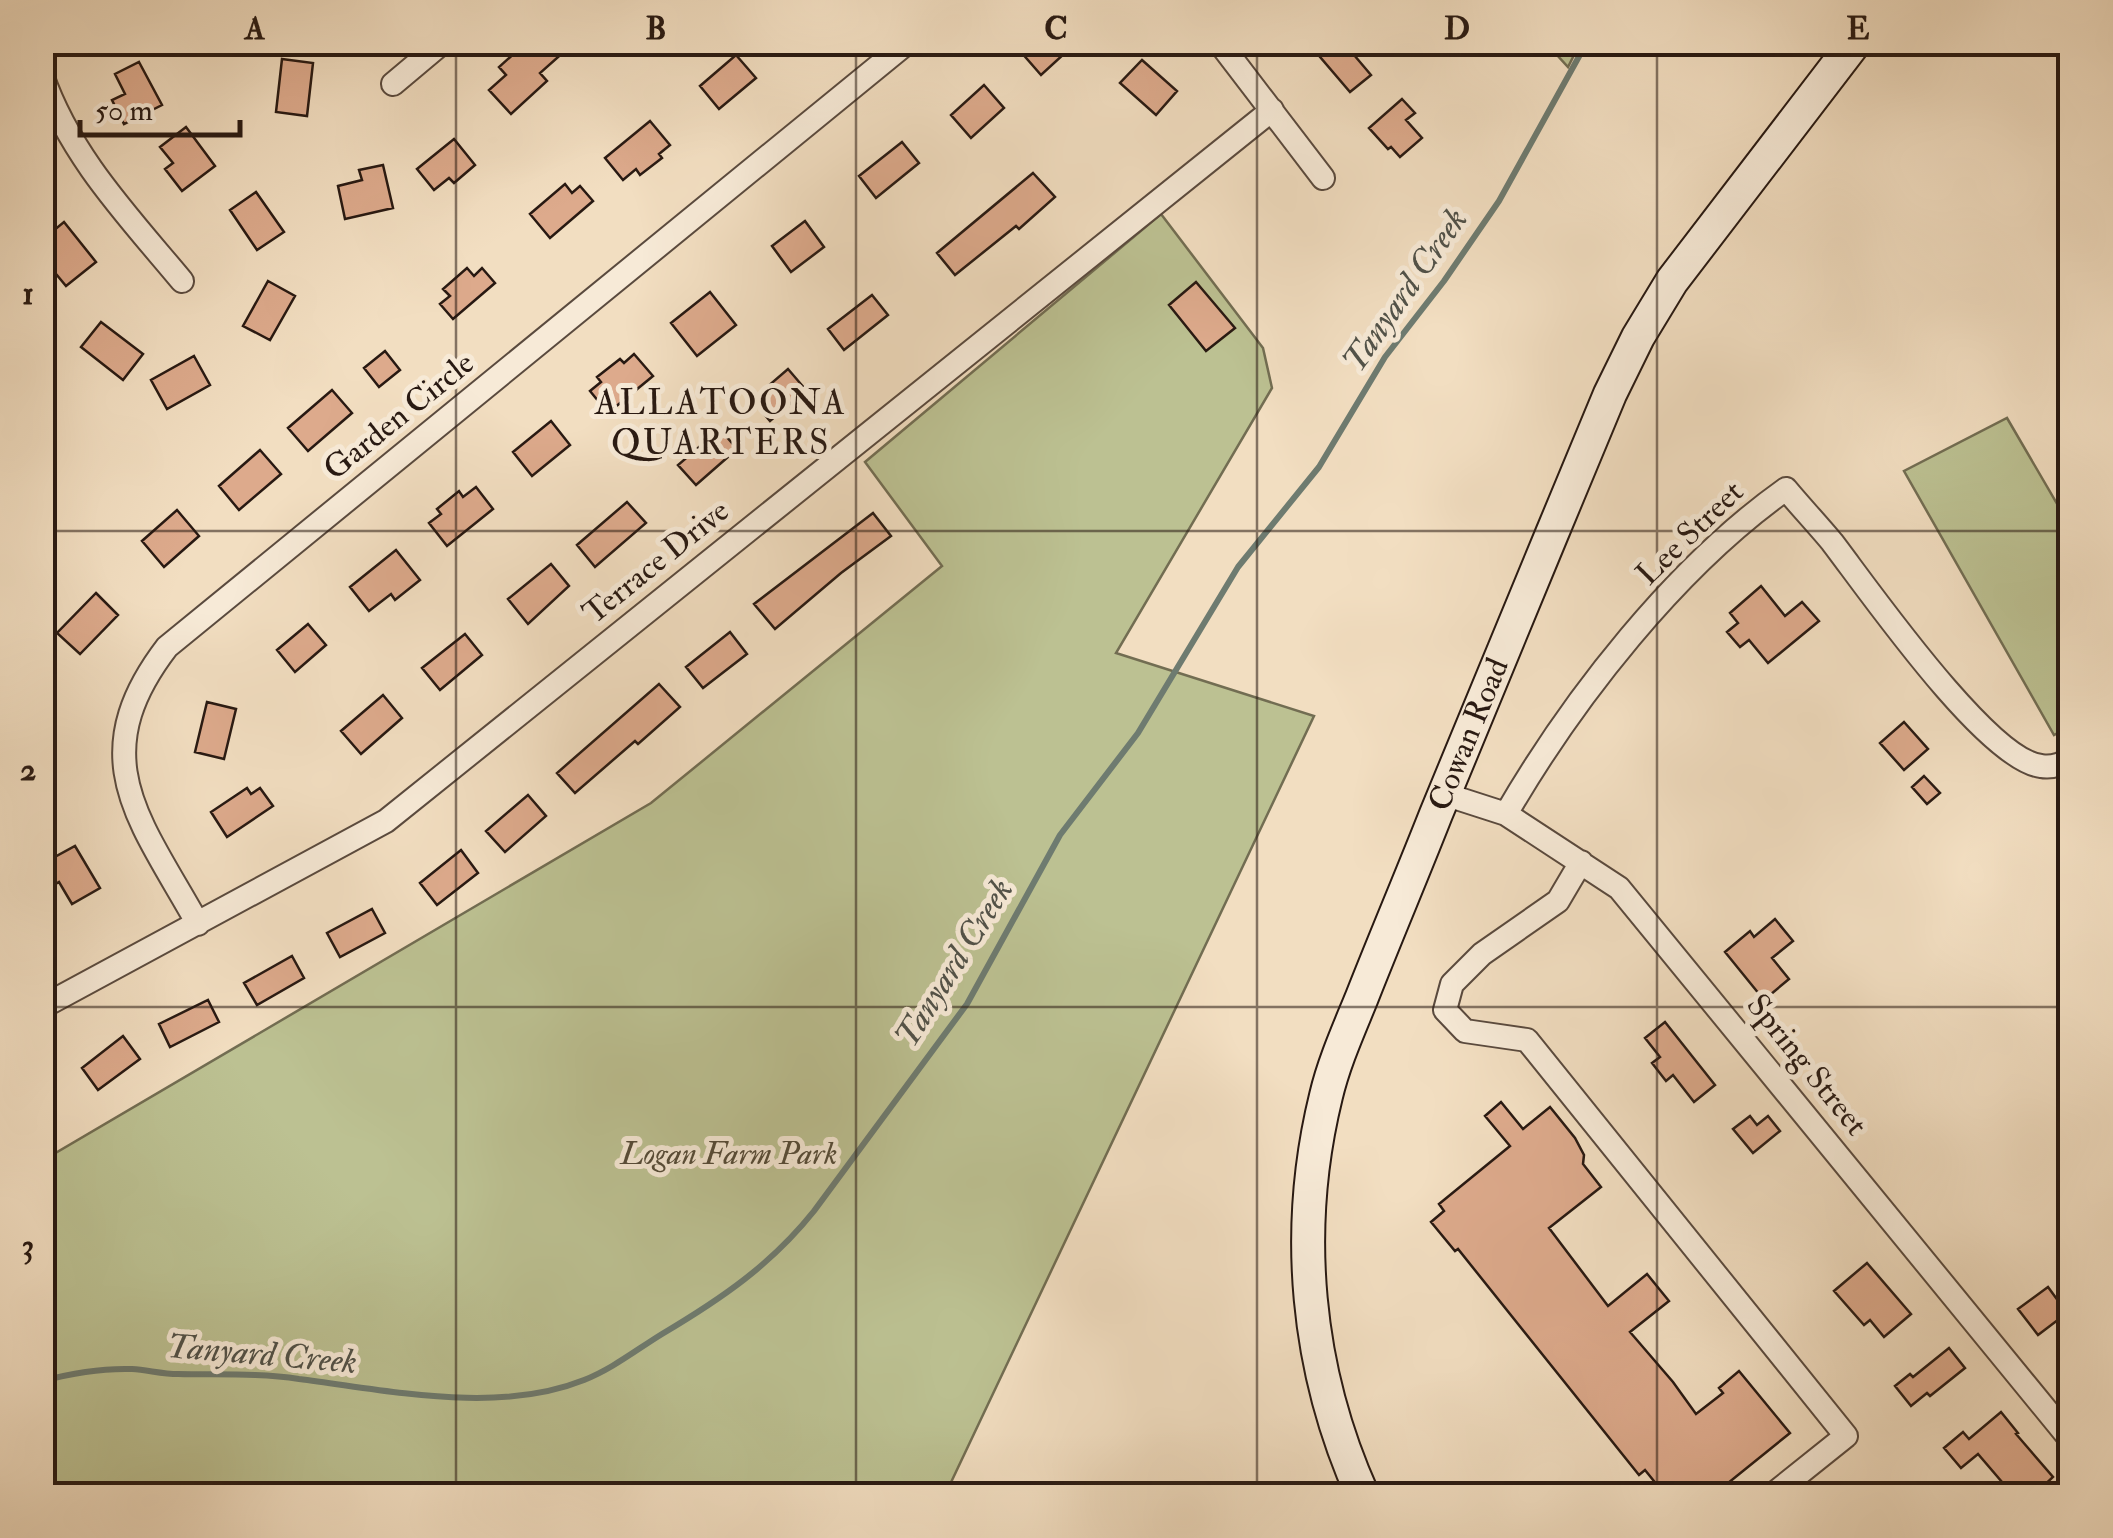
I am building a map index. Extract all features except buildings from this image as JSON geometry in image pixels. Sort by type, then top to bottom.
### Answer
[{"type":"main road","name":"Cowan Road","points":[[1363,1496],[1334,1422],[1318,1361],[1309,1279],[1312,1162],[1326,1093],[1444,794],[1610,394],[1638,337],[1682,266],[1856,42]]},
{"type":"street","points":[[392,84],[444,42]]},
{"type":"street","name":"Garden Circle","points":[[198,924],[136,812],[125,779],[122,747],[126,720],[149,671],[167,648],[908,42]]},
{"type":"street","points":[[1219,42],[1323,178]]},
{"type":"street","points":[[42,75],[81,155],[182,281]]},
{"type":"street","name":"Terrace Drive","points":[[42,1007],[398,811],[1272,110]]},
{"type":"street","name":"Lee Street","points":[[1506,814],[1533,767],[1606,665],[1712,550],[1744,519],[1786,490],[1828,537],[1958,704],[2002,745],[2039,766],[2063,764],[2070,759]]},
{"type":"street","name":"Spring Street","points":[[1444,794],[1506,814],[1620,888],[2070,1438]]},
{"type":"street","points":[[1581,862],[1558,901],[1482,954],[1452,984],[1444,1010],[1466,1031],[1527,1040],[1846,1436],[1771,1496]]},
{"type":"green space","points":[[1546,43],[1580,43],[1568,67]]},
{"type":"green space","name":"Logan Farm Park","points":[[1161,214],[1263,348],[1272,388],[1116,653],[1314,716],[945,1495],[43,1495],[42,1161],[651,803],[942,566],[865,462]]},
{"type":"green space","points":[[2007,418],[2070,526],[2070,726],[2054,735],[1904,471]]},
{"type":"waterway","name":"Tanyard Creek","points":[[42,1381],[109,1369],[132,1369],[284,1377],[442,1397],[515,1396],[550,1390],[604,1370],[705,1308],[763,1264],[814,1211],[967,1004],[1060,835],[1138,733],[1238,567],[1319,467],[1385,357],[1499,201],[1587,42]]},
{"type":"district","name":"ALLATOONA QUARTERS","points":[[721,423]]}]
